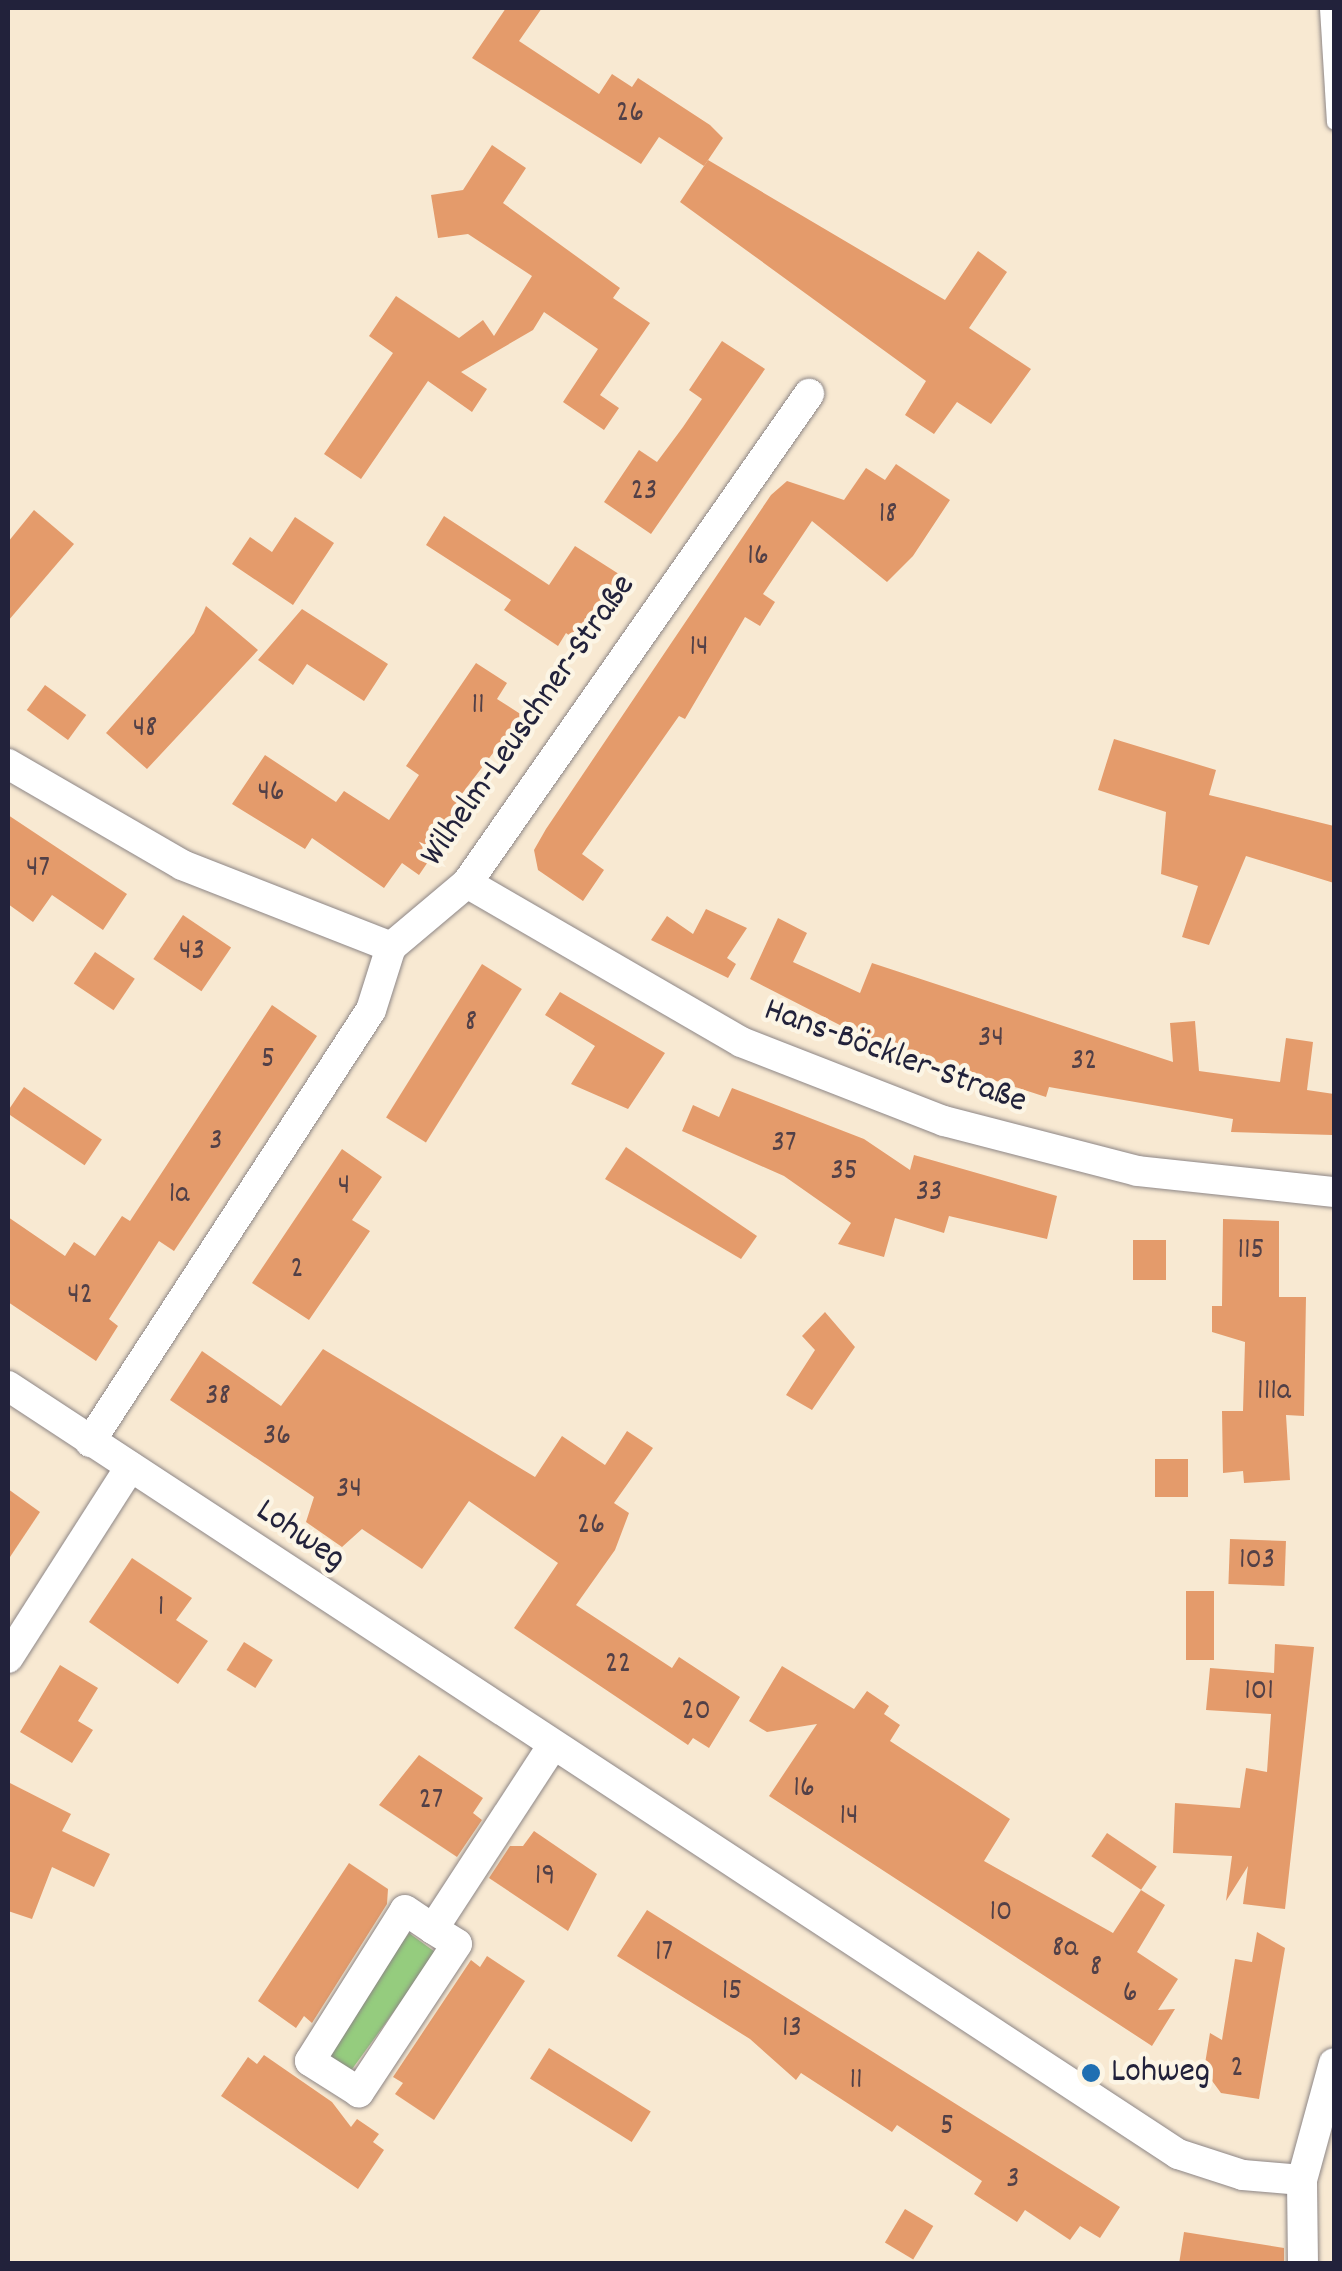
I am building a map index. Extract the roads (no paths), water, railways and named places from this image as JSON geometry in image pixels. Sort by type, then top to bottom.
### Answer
[{"type":"street","name":"Wilhelm-Leuschner-Straße","points":[[391,947],[467,883],[809,394]]},
{"type":"street","points":[[8,764],[182,865],[391,947],[371,1010],[90,1442]]},
{"type":"street","name":"Hans-Böckler-Straße","points":[[467,883],[741,1042],[944,1121],[1137,1171],[1334,1192]]},
{"type":"street","name":"Lohweg","points":[[8,1386],[551,1748],[1178,2154],[1243,2176],[1302,2180]]},
{"type":"street","points":[[8,1658],[130,1467]]},
{"type":"street","points":[[432,1928],[551,1748]]},
{"type":"street","points":[[405,1910],[432,1928],[458,1944],[359,2092],[310,2062],[405,1910]]},
{"type":"street","points":[[1303,2264],[1302,2180],[1334,2063]]},
{"type":"lane","points":[[1327,8],[1334,122]]},
{"type":"place","name":"Lohweg","points":[[1091,2073]]}]
